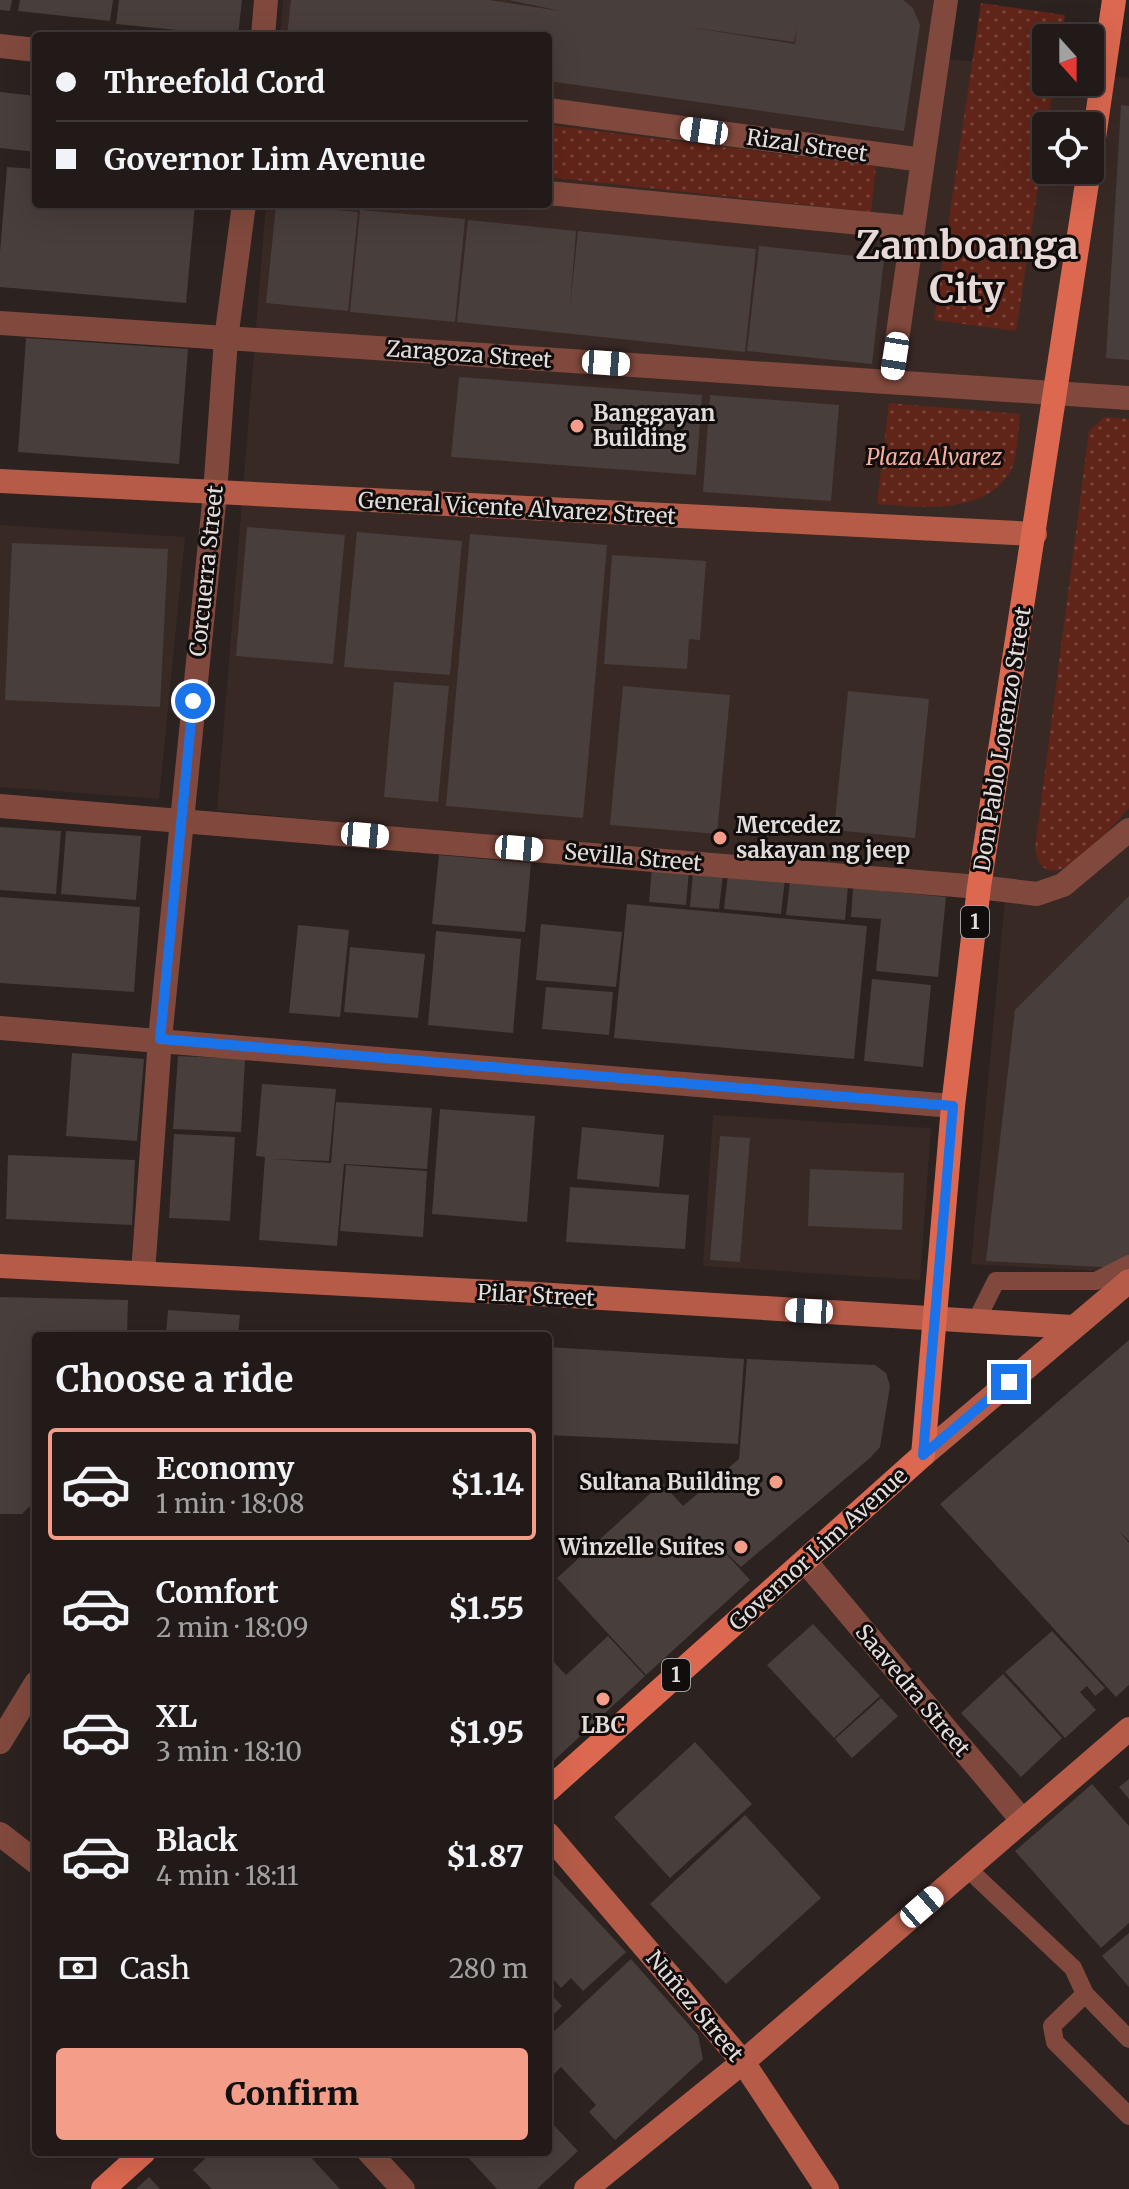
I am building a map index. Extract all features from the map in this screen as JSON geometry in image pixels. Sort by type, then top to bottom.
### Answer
[{"type":"main road","name":"Don Pablo Lorenzo Street","points":[[1103,112],[1119,41],[1114,0]]},
{"type":"main road","name":"Don Pablo Lorenzo Street","points":[[923,1455],[953,1106],[979,887],[1087,184]]},
{"type":"main road","name":"Governor Lim Avenue","points":[[552,1786],[923,1455]]},
{"type":"main road","points":[[103,2189],[140,2156]]},
{"type":"street","points":[[263,32],[266,0]]},
{"type":"street","points":[[891,382],[946,0]]},
{"type":"street","points":[[0,46],[32,50]]},
{"type":"street","name":"Rizal Street","points":[[552,111],[923,160]]},
{"type":"street","points":[[552,193],[913,228]]},
{"type":"street","name":"Corcuerra Street","points":[[143,1273],[160,1039],[215,493],[226,339],[243,208]]},
{"type":"street","name":"Zaragoza Street","points":[[0,323],[1129,398]]},
{"type":"street","name":"General Vicente Alvarez Street","points":[[0,481],[1035,534]]},
{"type":"street","name":"Sevilla Street","points":[[0,806],[1037,894],[1063,885],[1126,839]]},
{"type":"street","points":[[0,1028],[953,1106]]},
{"type":"street","name":"Pilar Street","points":[[0,1266],[1073,1327]]},
{"type":"street","name":"Governor Lim Avenue","points":[[923,1455],[1129,1281]]},
{"type":"street","name":"Saavedra Street","points":[[805,1561],[1022,1820]]},
{"type":"street","points":[[0,1742],[32,1690]]},
{"type":"street","points":[[586,2189],[743,2062],[1129,1729]]},
{"type":"street","points":[[0,1834],[32,1859]]},
{"type":"street","name":"Nuñez Street","points":[[552,1839],[743,2062],[827,2189]]},
{"type":"street","points":[[373,2156],[403,2189]]},
{"type":"lane","points":[[976,1321],[996,1281],[1096,1281],[1129,1264]]},
{"type":"lane","points":[[967,1868],[1073,1968],[1085,1994],[1129,2039]]},
{"type":"lane","points":[[1085,1994],[1052,2026],[1055,2042],[1129,2116]]},
{"type":"shaded area","points":[[283,0],[933,0],[928,57],[1032,68],[1032,96],[1104,96],[1104,75],[1129,78],[1129,1273],[971,1264],[1006,888],[217,810],[266,208],[552,208],[552,32],[280,32]]},
{"type":"shaded area","points":[[0,525],[185,537],[159,799],[0,787]]},
{"type":"shaded area","points":[[713,1115],[931,1128],[920,1280],[703,1266]]},
{"type":"green space","points":[[981,3],[1065,15],[1063,24],[1032,24],[1032,96],[1052,96],[1049,112],[1032,112],[1032,184],[1038,184],[1016,331],[934,320]]},
{"type":"green space","points":[[552,126],[876,166],[871,212],[552,177]]},
{"type":"green space","name":"Plaza Alvarez","points":[[889,403],[1020,414],[1011,470],[1000,485],[969,502],[931,507],[877,504]]},
{"type":"green space","points":[[1105,417],[1129,419],[1129,808],[1096,844],[1066,867],[1052,871],[1042,865],[1035,849],[1089,431]]},
{"type":"building","points":[[0,0],[12,0],[10,11],[0,10]]},
{"type":"building","points":[[20,0],[113,0],[110,21],[18,11]]},
{"type":"building","points":[[119,0],[242,0],[238,32],[197,32],[116,24]]},
{"type":"building","points":[[291,0],[489,0],[561,11],[509,0],[903,0],[913,8],[920,25],[904,131],[552,82],[552,32],[360,32],[360,28],[360,32],[287,32]],"holes":[[[682,26],[794,42],[797,28],[795,44]]]},
{"type":"building","points":[[0,92],[32,96],[32,152],[0,148]]},
{"type":"building","points":[[1121,105],[1129,106],[1129,360],[1106,358]]},
{"type":"building","points":[[7,167],[32,169],[32,208],[195,208],[186,303],[0,287]]},
{"type":"building","points":[[276,208],[358,212],[348,311],[266,303]]},
{"type":"building","points":[[360,210],[465,219],[455,322],[350,312]]},
{"type":"building","points":[[468,220],[576,231],[570,307],[578,231],[756,249],[745,352],[457,322]]},
{"type":"building","points":[[759,246],[884,259],[872,364],[747,351]]},
{"type":"building","points":[[26,338],[188,349],[179,464],[18,452]]},
{"type":"building","name":"Banggayan Building","points":[[459,377],[702,395],[696,475],[451,457]]},
{"type":"building","points":[[710,395],[839,405],[831,501],[703,492]]},
{"type":"building","points":[[247,527],[345,535],[333,664],[236,656]]},
{"type":"building","points":[[357,532],[462,541],[450,675],[344,667]]},
{"type":"building","points":[[470,534],[607,545],[583,818],[446,806]]},
{"type":"building","points":[[12,543],[168,549],[160,707],[5,700]]},
{"type":"building","points":[[612,555],[706,561],[700,640],[689,639],[687,669],[604,664]]},
{"type":"building","points":[[394,682],[449,686],[438,802],[384,797]]},
{"type":"building","points":[[623,686],[730,695],[717,834],[610,825]]},
{"type":"building","points":[[848,691],[929,699],[915,838],[834,830]]},
{"type":"building","points":[[0,827],[61,831],[56,894],[0,890]]},
{"type":"building","points":[[66,831],[141,836],[136,900],[61,894]]},
{"type":"building","points":[[439,855],[531,863],[525,932],[432,924]]},
{"type":"building","points":[[652,867],[689,871],[686,905],[649,902]]},
{"type":"building","points":[[693,871],[723,874],[719,909],[690,907]]},
{"type":"building","points":[[728,874],[785,879],[781,914],[724,909]]},
{"type":"building","points":[[790,881],[848,886],[845,920],[786,915]]},
{"type":"building","points":[[853,888],[946,897],[938,977],[876,971],[881,919],[851,917]]},
{"type":"building","points":[[1129,896],[1129,1260],[1120,1268],[986,1261],[1015,1010]]},
{"type":"building","points":[[0,897],[140,907],[134,992],[0,983]]},
{"type":"building","points":[[627,904],[867,926],[854,1059],[614,1038]]},
{"type":"building","points":[[541,924],[622,932],[616,987],[536,980]]},
{"type":"building","points":[[298,925],[349,930],[340,1017],[289,1013]]},
{"type":"building","points":[[436,931],[521,939],[513,1033],[428,1025]]},
{"type":"building","points":[[350,947],[425,954],[418,1018],[344,1012]]},
{"type":"building","points":[[872,979],[931,985],[923,1067],[864,1061]]},
{"type":"building","points":[[546,987],[613,992],[609,1035],[542,1029]]},
{"type":"building","points":[[72,1053],[144,1059],[137,1141],[66,1136]]},
{"type":"building","points":[[178,1056],[245,1059],[241,1132],[173,1129]]},
{"type":"building","points":[[262,1084],[336,1089],[329,1161],[272,1159],[331,1163],[336,1102],[432,1108],[427,1169],[344,1164],[337,1246],[259,1240],[265,1157],[256,1156]]},
{"type":"building","points":[[440,1109],[535,1116],[527,1222],[432,1214]]},
{"type":"building","points":[[582,1127],[664,1135],[659,1187],[577,1179]]},
{"type":"building","points":[[174,1134],[235,1137],[230,1221],[169,1218]]},
{"type":"building","points":[[720,1136],[750,1138],[740,1262],[710,1260]]},
{"type":"building","points":[[8,1155],[135,1160],[132,1225],[6,1219]]},
{"type":"building","points":[[346,1165],[427,1171],[423,1237],[340,1231]]},
{"type":"building","points":[[810,1169],[904,1173],[902,1230],[808,1226]]},
{"type":"building","points":[[570,1187],[689,1195],[685,1249],[566,1242]]},
{"type":"building","points":[[0,1297],[128,1300],[127,1332],[32,1332],[32,1504],[22,1514],[0,1514]]},
{"type":"building","points":[[168,1310],[240,1315],[238,1332],[166,1332]]},
{"type":"building","points":[[1129,1340],[1129,1541],[1118,1530],[1129,1543],[1129,1685],[1116,1697],[940,1504]]},
{"type":"building","points":[[552,1347],[744,1359],[738,1444],[552,1435]]},
{"type":"building","points":[[747,1359],[875,1365],[886,1373],[890,1386],[880,1447],[741,1567],[720,1547],[750,1580],[646,1675],[557,1578],[662,1483],[683,1506],[739,1459]]},
{"type":"building","points":[[813,1624],[880,1696],[834,1738],[767,1665]]},
{"type":"building","points":[[1052,1631],[1105,1688],[1095,1696],[1087,1686],[1080,1692],[1096,1710],[1065,1738],[1005,1672]]},
{"type":"building","points":[[608,1636],[645,1676],[552,1762],[552,1660],[566,1675]]},
{"type":"building","points":[[1003,1674],[1062,1738],[1021,1777],[961,1713]]},
{"type":"building","points":[[881,1698],[898,1716],[852,1758],[835,1739]]},
{"type":"building","points":[[695,1742],[752,1804],[670,1878],[614,1817]]},
{"type":"building","points":[[1129,1779],[1129,1799],[1119,1787]]},
{"type":"building","points":[[1092,1784],[1129,1826],[1129,1923],[1101,1948],[1015,1851]]},
{"type":"building","points":[[745,1815],[821,1898],[726,1984],[650,1904]]},
{"type":"building","points":[[552,1872],[626,1952],[583,1991],[571,1978],[561,1988],[552,1978]]},
{"type":"building","points":[[1129,1933],[1129,1987],[1102,1956]]},
{"type":"building","points":[[631,1959],[698,2035],[703,2059],[615,2140],[589,2112],[596,2105],[561,2067],[552,2076],[552,2033]]},
{"type":"building","points":[[552,1995],[562,2006],[552,2016]]},
{"type":"building","points":[[552,2123],[578,2151],[537,2189],[497,2189],[467,2156],[552,2156]]},
{"type":"building","points":[[208,2156],[310,2156],[340,2189],[212,2189],[193,2170]]},
{"type":"building","points":[[149,2177],[160,2189],[136,2189]]},
{"type":"place","name":"Banggayan Building","points":[[577,426]]},
{"type":"place","name":"Mercedez sakayan ng jeep","points":[[720,838]]},
{"type":"place","name":"Sultana Building","points":[[776,1482]]},
{"type":"place","name":"Winzelle Suites","points":[[741,1547]]},
{"type":"place","name":"LBC","points":[[603,1699]]},
{"type":"district","name":"Zamboanga City","points":[[967,268]]},
{"type":"route","points":[[193,701],[160,1039],[953,1106],[923,1455],[1009,1382]]}]
